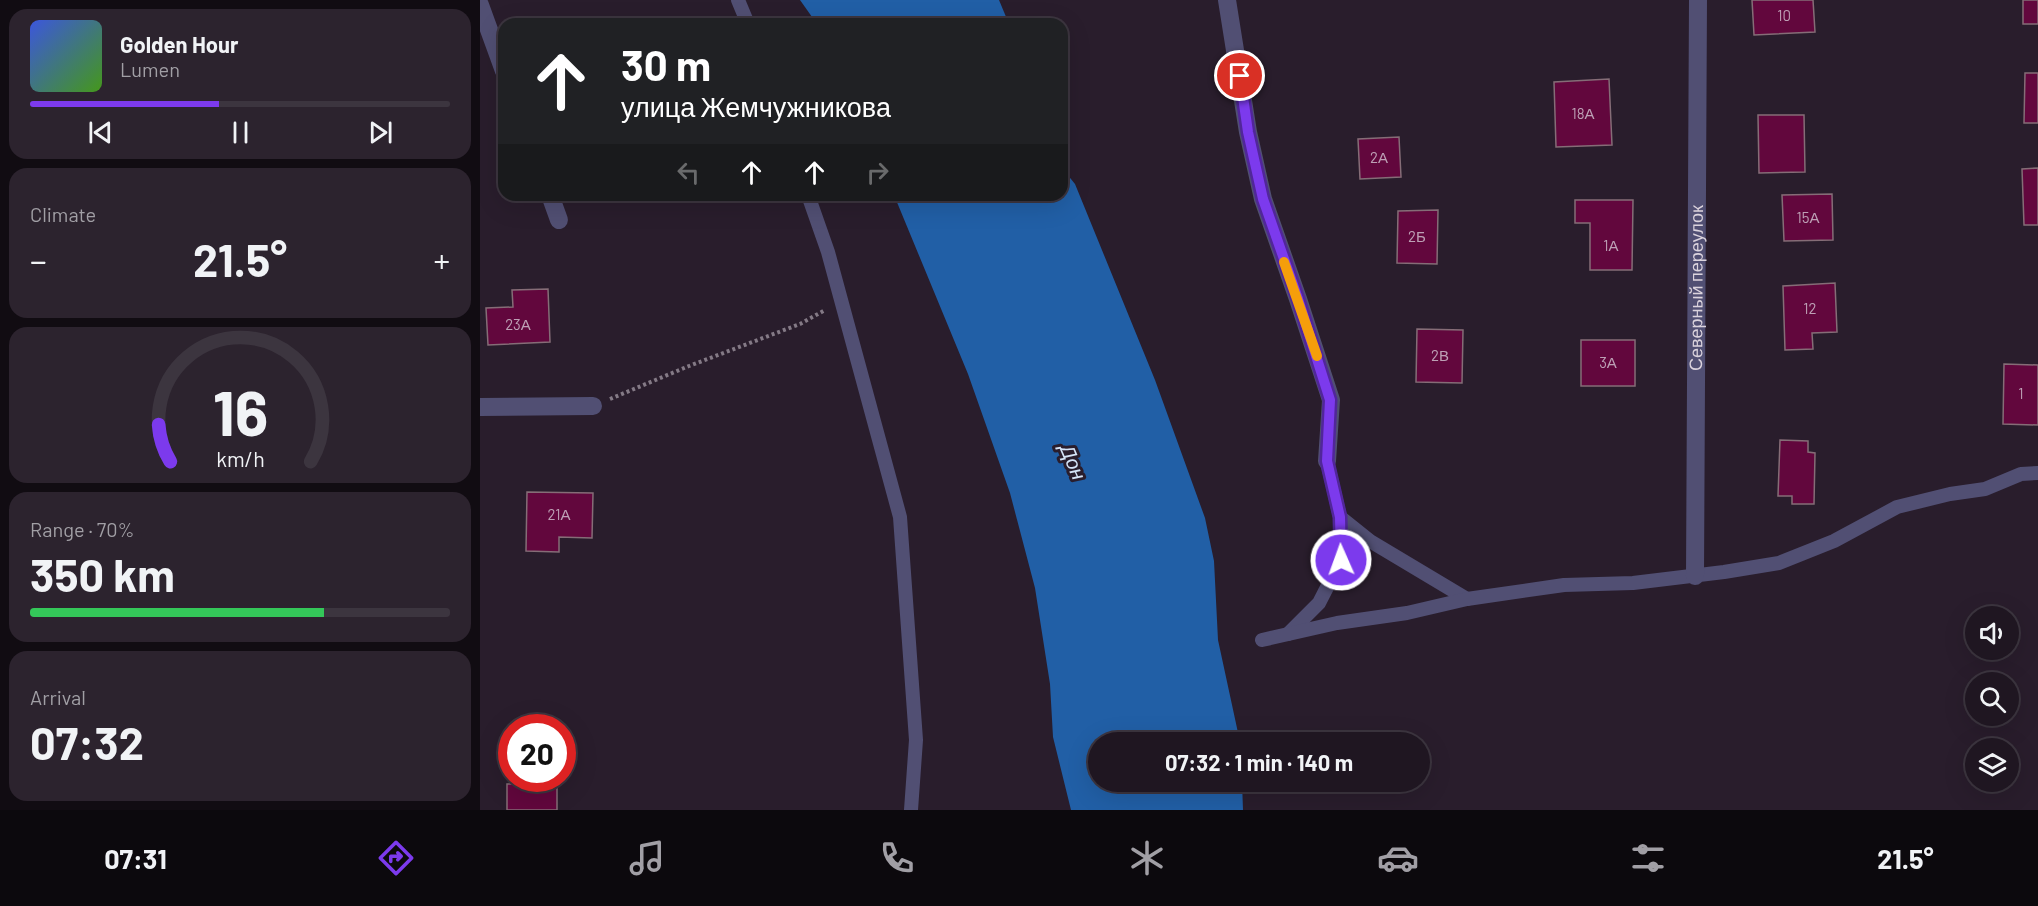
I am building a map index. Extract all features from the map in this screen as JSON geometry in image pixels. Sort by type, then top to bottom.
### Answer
[{"type":"street","points":[[1227,0],[1248,132],[1263,199],[1330,400],[1327,461]]},
{"type":"street","name":"Северный переулок","points":[[1695,576],[1698,0]]},
{"type":"street","points":[[480,5],[498,54]]},
{"type":"street","points":[[552,201],[559,220]]},
{"type":"street","points":[[480,407],[593,406]]},
{"type":"lane","points":[[738,0],[746,18]]},
{"type":"lane","points":[[810,201],[828,252],[900,517],[915,740],[911,810]]},
{"type":"lane","points":[[1288,634],[1319,603],[1341,560],[1340,517],[1327,461]]},
{"type":"lane","points":[[1262,640],[1337,623],[1564,585],[1633,583],[1779,563],[1834,542],[1897,507],[1950,494],[1985,489],[2021,474],[2038,473]]},
{"type":"lane","points":[[1340,517],[1370,541],[1467,600]]},
{"type":"path","points":[[593,406],[689,366],[800,324],[841,301]]},
{"type":"water","points":[[800,0],[999,0],[1006,18],[813,18]]},
{"type":"water","name":"Дон","points":[[1068,175],[1075,184],[1155,380],[1205,518],[1214,561],[1218,640],[1238,732],[1088,732],[1088,792],[1242,792],[1243,810],[1071,810],[1053,737],[1050,684],[1035,588],[1010,493],[968,374],[896,201],[1068,201]]},
{"type":"building","points":[[1752,0],[1813,0],[1815,32],[1754,35]]},
{"type":"building","points":[[2023,0],[2038,0],[2038,24],[2023,24]]},
{"type":"building","points":[[2025,73],[2038,73],[2038,123],[2024,123]]},
{"type":"building","points":[[1609,79],[1612,145],[1556,147],[1554,82]]},
{"type":"building","points":[[1758,115],[1804,115],[1805,172],[1759,173]]},
{"type":"building","points":[[1399,137],[1401,177],[1360,179],[1358,139]]},
{"type":"building","points":[[2038,168],[2038,225],[2024,225],[2022,169]]},
{"type":"building","points":[[1832,194],[1833,240],[1784,241],[1782,195]]},
{"type":"building","points":[[1575,200],[1633,200],[1632,270],[1590,270],[1590,223],[1575,223]]},
{"type":"building","points":[[1438,210],[1437,264],[1397,263],[1398,211]]},
{"type":"building","points":[[1835,283],[1837,332],[1812,333],[1813,349],[1785,350],[1783,286]]},
{"type":"building","points":[[548,289],[550,342],[488,345],[486,308],[513,307],[512,290]]},
{"type":"building","points":[[1417,329],[1463,330],[1462,383],[1416,382]]},
{"type":"building","points":[[1581,340],[1635,340],[1635,386],[1581,386]]},
{"type":"building","points":[[2004,364],[2038,365],[2038,425],[2003,424]]},
{"type":"building","points":[[1780,440],[1808,441],[1808,452],[1815,453],[1814,504],[1792,504],[1792,496],[1778,496]]},
{"type":"building","points":[[527,492],[593,493],[592,538],[559,537],[559,552],[526,551]]},
{"type":"building","points":[[507,792],[557,792],[557,810],[507,810]]},
{"type":"slow traffic","points":[[1284,262],[1317,356]]},
{"type":"route","points":[[1240,76],[1248,132],[1263,199],[1319,361],[1330,400],[1327,461],[1340,517],[1341,560]]}]
